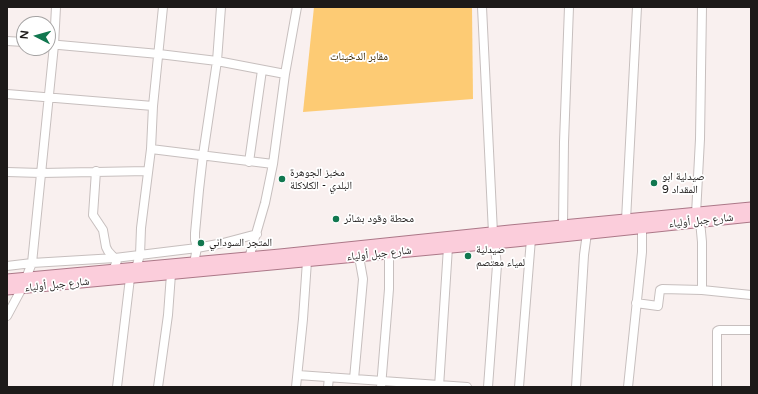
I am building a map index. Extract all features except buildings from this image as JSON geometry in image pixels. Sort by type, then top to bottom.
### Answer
[{"type":"main road","name":"شارع جبل أولياء","points":[[7,289],[24,283],[113,270],[133,273],[171,274],[249,262],[358,251],[494,238],[531,239],[642,228],[751,208]]},
{"type":"main road","name":"شارع جبل أولياء","points":[[7,280],[24,283],[133,273],[194,263],[307,261],[358,251],[389,253],[448,247],[563,226],[626,220],[751,216]]},
{"type":"street","points":[[117,387],[133,273],[140,255],[141,228],[164,7]]},
{"type":"street","points":[[194,263],[197,248],[195,232],[202,155],[216,61],[221,7]]},
{"type":"street","points":[[249,262],[265,203],[273,164],[285,74],[297,7]]},
{"type":"street","points":[[482,7],[494,238],[497,265],[488,387]]},
{"type":"street","points":[[563,226],[569,7]]},
{"type":"street","points":[[626,220],[637,7]]},
{"type":"street","points":[[702,7],[698,218],[702,242],[702,290]]},
{"type":"street","points":[[56,44],[216,61],[285,74]]},
{"type":"street","points":[[7,316],[24,283],[32,263],[48,97],[50,56]]},
{"type":"street","points":[[249,162],[262,70]]},
{"type":"street","points":[[7,94],[153,106]]},
{"type":"street","points":[[150,149],[273,164]]},
{"type":"street","points":[[96,171],[93,216],[103,230],[108,251],[117,261],[113,270]]},
{"type":"street","points":[[7,172],[148,171]]},
{"type":"street","points":[[628,387],[642,252],[642,228]]},
{"type":"street","points":[[576,387],[584,255],[587,233]]},
{"type":"street","points":[[7,266],[114,258],[197,248],[257,234]]},
{"type":"street","points":[[519,387],[527,306],[531,239]]},
{"type":"street","points":[[439,386],[448,247]]},
{"type":"street","points":[[354,379],[363,279],[358,251]]},
{"type":"street","points":[[381,384],[389,289],[389,253]]},
{"type":"street","points":[[296,387],[307,261]]},
{"type":"street","points":[[158,387],[168,315],[171,274]]},
{"type":"street","points":[[636,303],[658,306],[660,290],[662,289],[702,290],[751,295]]},
{"type":"street","points":[[717,387],[718,331],[751,330]]},
{"type":"street","points":[[298,375],[354,379],[381,384],[467,387]]},
{"type":"street","points":[[328,387],[329,377]]},
{"type":"green space","name":"مقابر الدخينات","points":[[314,7],[472,7],[473,99],[303,112]]},
{"type":"place","name":"مخبز الجوهرة البلدي - الكلاكلة","points":[[282,179]]},
{"type":"place","name":"صيدلية ابو المقداد 9","points":[[654,183]]},
{"type":"place","name":"محطة وقود بشائر","points":[[336,219]]},
{"type":"place","name":"المتجر السوداني","points":[[201,243]]},
{"type":"place","name":"صيدلية لمياء معتصم","points":[[468,256]]}]
